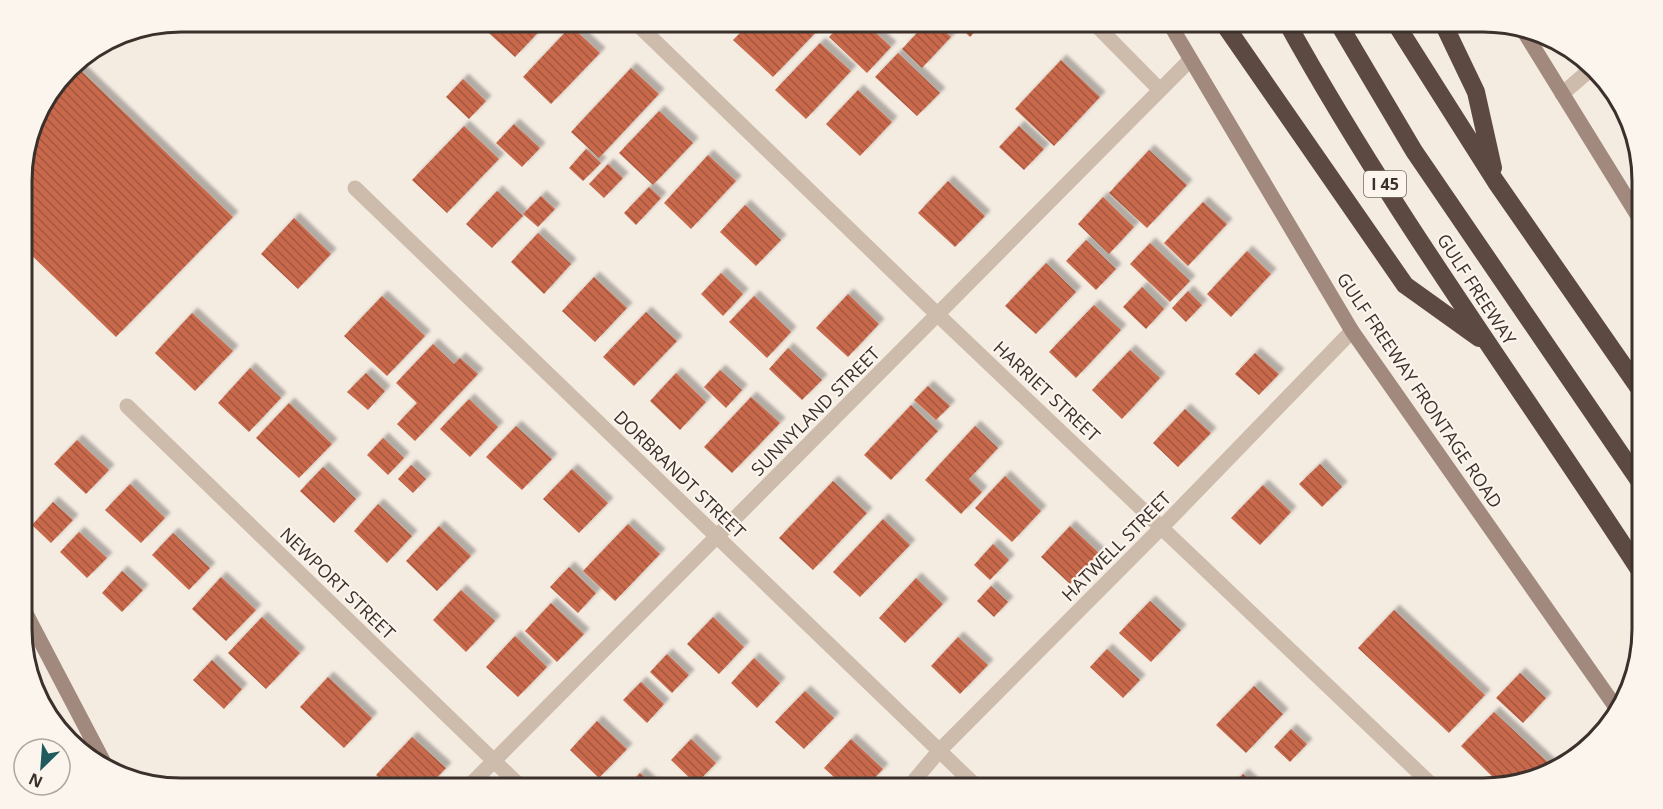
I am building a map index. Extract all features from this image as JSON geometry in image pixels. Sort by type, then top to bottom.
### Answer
[{"type":"highway","points":[[1230,32],[1405,285],[1488,345]]},
{"type":"highway","name":"GULF FREEWAY","points":[[1292,32],[1315,73],[1488,345],[1632,558]]},
{"type":"highway","name":"GULF FREEWAY","points":[[1344,32],[1414,151],[1632,470]]},
{"type":"highway","points":[[1401,32],[1496,182],[1632,379]]},
{"type":"highway","points":[[1447,32],[1476,92],[1496,182]]},
{"type":"main road","name":"GULF FREEWAY FRONTAGE ROAD","points":[[1174,32],[1352,331],[1612,701]]},
{"type":"main road","points":[[1528,39],[1632,208]]},
{"type":"main road","points":[[1626,199],[1632,201]]},
{"type":"main road","points":[[32,625],[99,752]]},
{"type":"main road","points":[[1605,692],[1615,696]]},
{"type":"street","name":"HARRIET STREET","points":[[645,32],[938,315],[1424,777]]},
{"type":"street","points":[[1103,32],[1160,90]]},
{"type":"street","name":"SUNNYLAND STREET","points":[[477,778],[1190,60]]},
{"type":"street","points":[[1562,94],[1586,74]]},
{"type":"street","name":"DORBRANDT STREET","points":[[355,188],[967,777]]},
{"type":"street","name":"HATWELL STREET","points":[[917,777],[939,751],[1162,527],[1352,331]]},
{"type":"street","name":"NEWPORT STREET","points":[[127,406],[511,778]]},
{"type":"building","points":[[488,32],[539,32],[515,57]]},
{"type":"building","points":[[565,32],[577,32],[600,53],[551,104],[523,77]]},
{"type":"building","points":[[741,32],[816,32],[773,77],[733,40]]},
{"type":"building","points":[[834,32],[875,32],[891,47],[867,73],[829,37]]},
{"type":"building","points":[[918,32],[946,32],[951,37],[922,68],[902,49]]},
{"type":"building","points":[[965,32],[975,32],[970,37]]},
{"type":"building","points":[[820,43],[851,71],[806,119],[775,90]]},
{"type":"building","points":[[898,53],[940,93],[917,116],[875,77]]},
{"type":"building","points":[[1061,60],[1100,97],[1054,146],[1015,109]]},
{"type":"building","points":[[631,68],[659,94],[599,158],[571,132]]},
{"type":"building","points":[[81,70],[233,217],[116,337],[32,256],[32,171],[37,142],[51,106]]},
{"type":"building","points":[[463,79],[486,101],[469,119],[446,97]]},
{"type":"building","points":[[858,90],[892,122],[860,156],[826,124]]},
{"type":"building","points":[[659,111],[693,143],[653,185],[619,153]]},
{"type":"building","points":[[514,124],[540,148],[522,167],[496,143]]},
{"type":"building","points":[[464,126],[499,159],[447,213],[412,180]]},
{"type":"building","points":[[1019,126],[1044,149],[1024,170],[999,147]]},
{"type":"building","points":[[586,149],[601,163],[583,181],[569,168]]},
{"type":"building","points":[[1149,150],[1187,185],[1147,228],[1109,193]]},
{"type":"building","points":[[708,155],[736,181],[691,229],[664,203]]},
{"type":"building","points":[[608,164],[623,178],[604,198],[589,184]]},
{"type":"building","points":[[948,181],[985,216],[955,247],[918,213]]},
{"type":"building","points":[[649,187],[661,198],[636,225],[624,213]]},
{"type":"building","points":[[497,191],[523,216],[492,248],[466,224]]},
{"type":"building","points":[[541,196],[555,209],[538,227],[523,214]]},
{"type":"building","points":[[1103,197],[1134,227],[1109,254],[1078,224]]},
{"type":"building","points":[[1203,202],[1227,224],[1188,266],[1164,243]]},
{"type":"building","points":[[745,205],[781,240],[756,266],[720,232]]},
{"type":"building","points":[[294,218],[331,254],[298,289],[261,254]]},
{"type":"building","points":[[538,233],[571,264],[544,294],[511,262]]},
{"type":"building","points":[[1086,240],[1116,269],[1096,290],[1066,261]]},
{"type":"building","points":[[1150,243],[1190,281],[1170,302],[1130,264]]},
{"type":"building","points":[[1247,251],[1271,274],[1231,317],[1207,294]]},
{"type":"building","points":[[1046,263],[1076,292],[1036,334],[1005,306]]},
{"type":"building","points":[[721,273],[743,294],[723,316],[701,294]]},
{"type":"building","points":[[594,277],[627,308],[595,342],[562,311]]},
{"type":"building","points":[[1142,287],[1164,309],[1146,329],[1123,307]]},
{"type":"building","points":[[1188,291],[1202,305],[1186,322],[1172,308]]},
{"type":"building","points":[[848,294],[879,324],[848,357],[816,328]]},
{"type":"building","points":[[382,296],[425,336],[387,376],[344,336]]},
{"type":"building","points":[[754,296],[791,332],[767,358],[729,322]]},
{"type":"building","points":[[1094,305],[1121,330],[1076,378],[1049,352]]},
{"type":"building","points":[[646,312],[677,341],[634,386],[603,357]]},
{"type":"building","points":[[192,313],[233,351],[195,391],[155,353]]},
{"type":"building","points":[[433,344],[454,364],[460,358],[478,374],[415,441],[397,424],[417,403],[396,383]]},
{"type":"building","points":[[788,348],[822,380],[802,400],[769,369]]},
{"type":"building","points":[[1130,350],[1160,378],[1122,419],[1092,390]]},
{"type":"building","points":[[1255,353],[1279,374],[1259,395],[1235,374]]},
{"type":"building","points":[[250,368],[281,398],[249,432],[218,403]]},
{"type":"building","points":[[720,370],[742,390],[726,408],[704,387]]},
{"type":"building","points":[[366,373],[385,391],[368,410],[347,392]]},
{"type":"building","points":[[676,373],[706,402],[680,430],[650,401]]},
{"type":"building","points":[[928,386],[950,406],[936,420],[914,400]]},
{"type":"building","points":[[751,397],[780,423],[732,473],[704,447]]},
{"type":"building","points":[[469,399],[498,427],[470,457],[440,429]]},
{"type":"building","points":[[289,403],[332,444],[299,478],[256,438]]},
{"type":"building","points":[[911,405],[938,431],[891,480],[864,455]]},
{"type":"building","points":[[1185,409],[1211,433],[1178,467],[1153,443]]},
{"type":"building","points":[[516,426],[552,459],[522,490],[486,457]]},
{"type":"building","points":[[975,426],[998,448],[969,479],[982,492],[961,514],[925,480]]},
{"type":"building","points":[[383,438],[404,458],[388,475],[367,455]]},
{"type":"building","points":[[77,440],[109,470],[86,494],[54,464]]},
{"type":"building","points":[[1320,464],[1342,487],[1322,507],[1299,484]]},
{"type":"building","points":[[411,465],[426,479],[413,493],[398,479]]},
{"type":"building","points":[[323,467],[356,499],[334,523],[300,491]]},
{"type":"building","points":[[572,469],[608,503],[579,533],[543,499]]},
{"type":"building","points":[[1005,476],[1041,511],[1012,542],[975,508]]},
{"type":"building","points":[[833,481],[867,513],[813,570],[779,538]]},
{"type":"building","points":[[130,484],[165,518],[141,543],[105,510]]},
{"type":"building","points":[[1263,485],[1291,512],[1260,545],[1231,518]]},
{"type":"building","points":[[53,502],[73,520],[51,543],[32,525]]},
{"type":"building","points":[[378,504],[412,536],[387,563],[354,531]]},
{"type":"building","points":[[883,519],[910,545],[860,597],[833,572]]},
{"type":"building","points":[[628,524],[660,554],[615,601],[583,571]]},
{"type":"building","points":[[439,526],[471,556],[437,591],[406,561]]},
{"type":"building","points":[[1070,526],[1099,553],[1070,584],[1041,557]]},
{"type":"building","points":[[79,532],[107,558],[87,578],[60,552]]},
{"type":"building","points":[[173,533],[210,568],[189,590],[152,555]]},
{"type":"building","points":[[993,544],[1009,560],[990,580],[974,565]]},
{"type":"building","points":[[569,567],[596,593],[578,613],[550,587]]},
{"type":"building","points":[[122,571],[143,590],[122,612],[102,593]]},
{"type":"building","points":[[221,577],[256,610],[226,641],[192,609]]},
{"type":"building","points":[[916,578],[943,604],[905,643],[879,618]]},
{"type":"building","points":[[991,586],[1008,602],[994,617],[977,601]]},
{"type":"building","points":[[461,590],[495,621],[466,652],[433,620]]},
{"type":"building","points":[[1150,601],[1181,630],[1151,662],[1119,633]]},
{"type":"building","points":[[551,603],[584,634],[557,662],[525,631]]},
{"type":"building","points":[[1394,610],[1485,695],[1449,733],[1358,648]]},
{"type":"building","points":[[262,617],[300,653],[266,689],[228,653]]},
{"type":"building","points":[[713,617],[744,647],[719,674],[687,644]]},
{"type":"building","points":[[515,636],[547,667],[518,697],[486,667]]},
{"type":"building","points":[[958,637],[988,665],[960,694],[931,666]]},
{"type":"building","points":[[1107,649],[1140,680],[1123,698],[1090,667]]},
{"type":"building","points":[[667,654],[689,675],[672,693],[650,672]]},
{"type":"building","points":[[754,658],[780,683],[757,708],[731,683]]},
{"type":"building","points":[[212,660],[242,689],[224,709],[193,680]]},
{"type":"building","points":[[1520,673],[1546,698],[1523,723],[1496,698]]},
{"type":"building","points":[[328,677],[372,718],[344,748],[300,707]]},
{"type":"building","points":[[641,682],[664,704],[647,723],[623,700]]},
{"type":"building","points":[[1254,686],[1283,714],[1246,753],[1216,725]]},
{"type":"building","points":[[805,691],[834,718],[804,749],[775,722]]},
{"type":"building","points":[[1494,712],[1548,762],[1530,770],[1493,777],[1461,746]]},
{"type":"building","points":[[597,721],[627,749],[599,778],[570,750]]},
{"type":"building","points":[[1291,729],[1307,744],[1290,762],[1274,747]]},
{"type":"building","points":[[412,737],[446,768],[437,778],[379,778],[376,775]]},
{"type":"building","points":[[691,739],[716,763],[702,778],[689,778],[671,760]]},
{"type":"building","points":[[851,739],[883,769],[875,777],[834,778],[824,768]]}]
